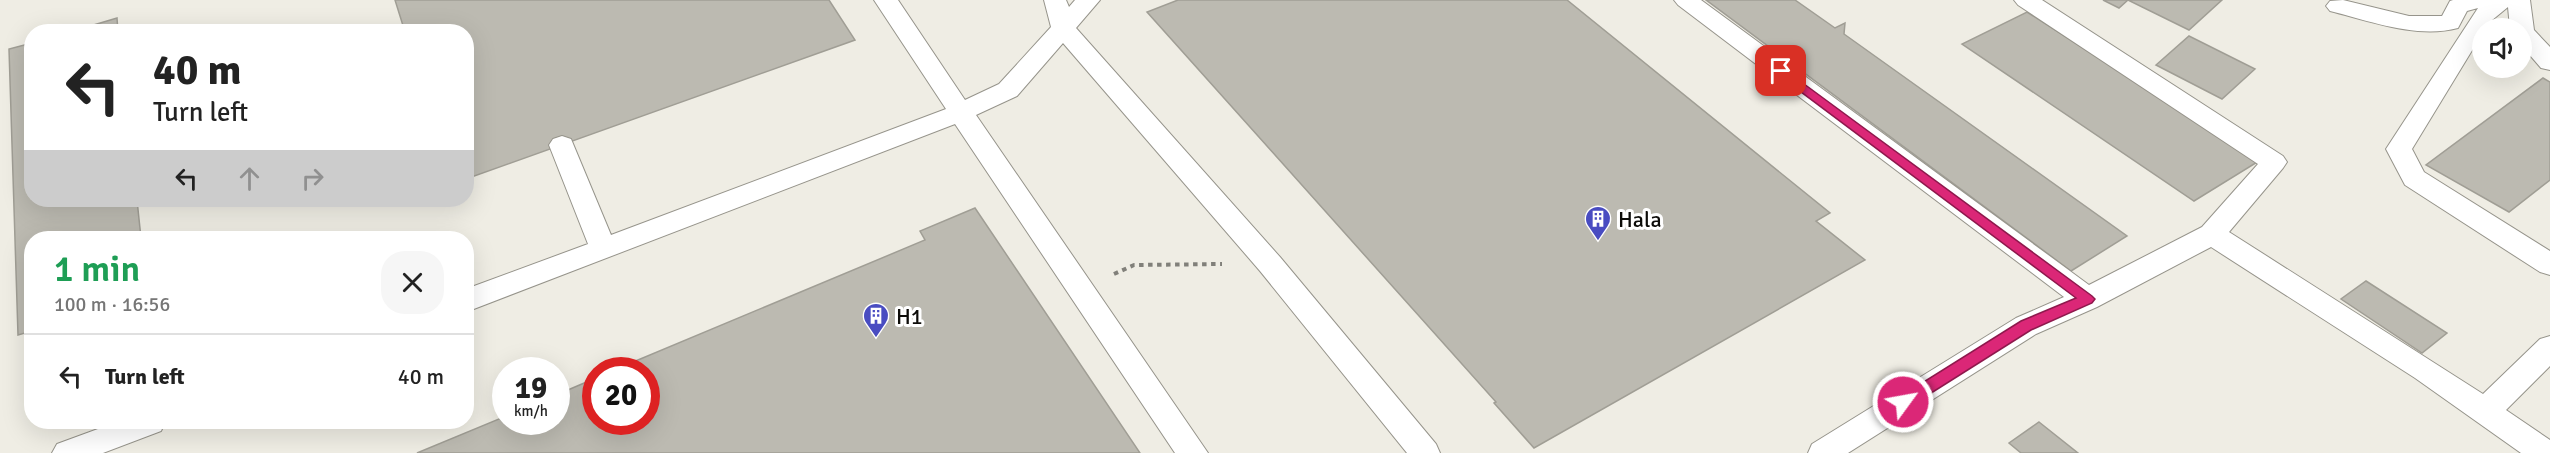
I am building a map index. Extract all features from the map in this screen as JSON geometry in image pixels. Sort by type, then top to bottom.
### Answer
[{"type":"lane","points":[[886,0],[1080,291],[1192,453]]},
{"type":"lane","points":[[1055,0],[1063,28],[1270,264],[1425,453]]},
{"type":"lane","points":[[474,298],[961,112],[1008,90],[1088,0]]},
{"type":"lane","points":[[1686,0],[2087,299]]},
{"type":"lane","points":[[1823,453],[2026,326],[2087,299],[2212,234],[2274,162],[2026,0]]},
{"type":"lane","points":[[2338,6],[2409,23],[2450,23],[2458,6],[2479,0]]},
{"type":"lane","points":[[2503,0],[2482,16],[2399,150],[2414,178],[2550,265]]},
{"type":"lane","points":[[2518,0],[2522,32],[2550,62]]},
{"type":"lane","points":[[562,145],[603,248]]},
{"type":"lane","points":[[2212,234],[2425,370],[2546,453]]},
{"type":"lane","points":[[2492,405],[2550,347]]},
{"type":"lane","points":[[68,453],[131,429]]},
{"type":"path","points":[[1080,291],[1134,265],[1270,264]]},
{"type":"building","points":[[395,0],[829,0],[855,40],[474,176],[474,24],[402,24]]},
{"type":"building","name":"Hala","points":[[1178,0],[1567,0],[1830,213],[1816,221],[1865,260],[1534,448],[1494,403],[1496,402],[1147,12]]},
{"type":"building","points":[[1706,0],[1795,0],[1835,28],[1845,23],[1844,34],[2127,236],[2071,271]]},
{"type":"building","points":[[2103,0],[2128,0],[2119,8]]},
{"type":"building","points":[[2128,0],[2222,0],[2189,30]]},
{"type":"building","points":[[2027,12],[2259,161],[2194,201],[1962,44]]},
{"type":"building","points":[[117,18],[117,24],[97,24]]},
{"type":"building","points":[[2189,36],[2255,69],[2222,99],[2156,65]]},
{"type":"building","points":[[24,45],[24,207],[138,207],[140,231],[24,231],[24,333],[18,335],[9,49]]},
{"type":"building","points":[[2543,78],[2550,82],[2550,180],[2509,212],[2426,165]]},
{"type":"building","name":"H1","points":[[975,208],[1140,453],[417,453],[492,422],[492,435],[570,435],[570,389],[582,384],[582,435],[660,435],[660,357],[645,357],[925,240],[920,231]]},
{"type":"building","points":[[2366,281],[2447,333],[2422,353],[2341,299]]},
{"type":"building","points":[[2039,422],[2078,453],[2021,453],[2009,443]]},
{"type":"place","name":"Hala","points":[[1598,242]]},
{"type":"place","name":"H1","points":[[876,339]]},
{"type":"route","points":[[1781,71],[2087,299],[2026,326],[1903,402]]}]
